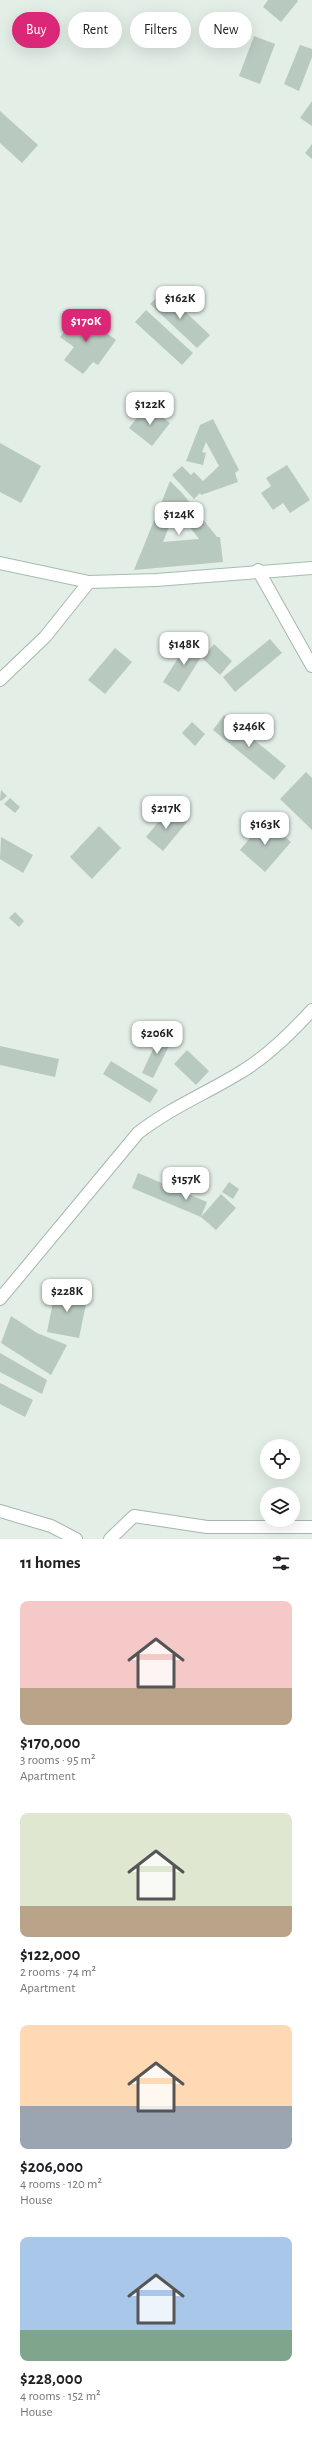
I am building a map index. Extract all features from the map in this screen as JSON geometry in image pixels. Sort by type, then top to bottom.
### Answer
[{"type":"street","points":[[0,564],[89,582],[156,580],[258,570],[312,568]]},
{"type":"street","points":[[258,570],[312,666]]},
{"type":"street","points":[[0,680],[45,637],[89,582]]},
{"type":"street","points":[[0,1299],[138,1133],[154,1121],[248,1067],[266,1054],[312,1010]]},
{"type":"street","points":[[0,1511],[51,1526],[76,1539]]},
{"type":"street","points":[[110,1539],[134,1516],[207,1527],[312,1527]]},
{"type":"building","points":[[268,0],[298,1],[281,22],[263,7]]},
{"type":"building","points":[[254,36],[275,44],[260,84],[239,76],[250,48],[252,48]]},
{"type":"building","points":[[300,45],[312,49],[312,57],[299,91],[284,84]]},
{"type":"building","points":[[312,101],[312,126],[300,118]]},
{"type":"building","points":[[0,111],[38,145],[22,163],[0,143]]},
{"type":"building","points":[[312,144],[312,159],[305,153]]},
{"type":"building","points":[[163,291],[210,335],[197,348],[150,304]]},
{"type":"building","points":[[146,310],[193,353],[182,365],[135,322]]},
{"type":"building","points":[[79,312],[116,340],[98,365],[93,362],[83,374],[64,360],[74,347],[60,337]]},
{"type":"building","points":[[147,405],[170,423],[152,446],[129,428]]},
{"type":"building","points":[[213,419],[239,470],[235,473],[238,482],[201,495],[200,493],[194,499],[172,475],[182,466],[191,475],[194,472],[203,481],[219,466],[206,442],[202,452],[206,453],[203,465],[186,461],[200,425]]},
{"type":"building","points":[[0,443],[41,466],[21,503],[0,492]]},
{"type":"building","points":[[287,465],[310,500],[290,513],[283,503],[273,510],[261,493],[271,486],[266,478]]},
{"type":"building","points":[[170,481],[183,494],[217,537],[220,537],[223,562],[134,570]],"holes":[[[176,509],[199,539],[163,542]]]},
{"type":"building","points":[[190,639],[206,649],[179,692],[163,682]]},
{"type":"building","points":[[270,639],[282,653],[235,692],[223,677]]},
{"type":"building","points":[[214,644],[232,661],[220,675],[202,658]]},
{"type":"building","points":[[115,648],[132,662],[105,694],[88,680]]},
{"type":"building","points":[[224,715],[286,766],[274,780],[213,730]]},
{"type":"building","points":[[192,722],[205,734],[195,746],[182,733]]},
{"type":"building","points":[[306,772],[312,778],[312,830],[280,799]]},
{"type":"building","points":[[1,790],[7,796],[1,801],[0,800]]},
{"type":"building","points":[[10,798],[20,807],[15,813],[4,804]]},
{"type":"building","points":[[170,808],[187,822],[163,851],[146,837]]},
{"type":"building","points":[[265,820],[291,842],[265,872],[240,850]]},
{"type":"building","points":[[99,826],[121,848],[92,879],[70,857]]},
{"type":"building","points":[[1,837],[33,855],[23,873],[0,859]]},
{"type":"building","points":[[15,912],[24,921],[19,927],[9,918]]},
{"type":"building","points":[[161,1032],[173,1038],[153,1078],[142,1073]]},
{"type":"building","points":[[0,1046],[59,1059],[55,1077],[0,1065]]},
{"type":"building","points":[[187,1050],[209,1071],[196,1085],[174,1064]]},
{"type":"building","points":[[111,1061],[158,1090],[150,1103],[103,1074]]},
{"type":"building","points":[[138,1173],[207,1202],[201,1217],[132,1188]]},
{"type":"building","points":[[229,1182],[239,1189],[233,1199],[222,1192]]},
{"type":"building","points":[[221,1194],[236,1208],[216,1230],[201,1217]]},
{"type":"building","points":[[56,1287],[88,1294],[79,1338],[47,1332]]},
{"type":"building","points":[[11,1316],[37,1333],[67,1345],[51,1375],[1,1343]]},
{"type":"building","points":[[0,1353],[47,1380],[42,1394],[0,1372]]},
{"type":"building","points":[[0,1383],[33,1400],[25,1417],[0,1404]]}]
